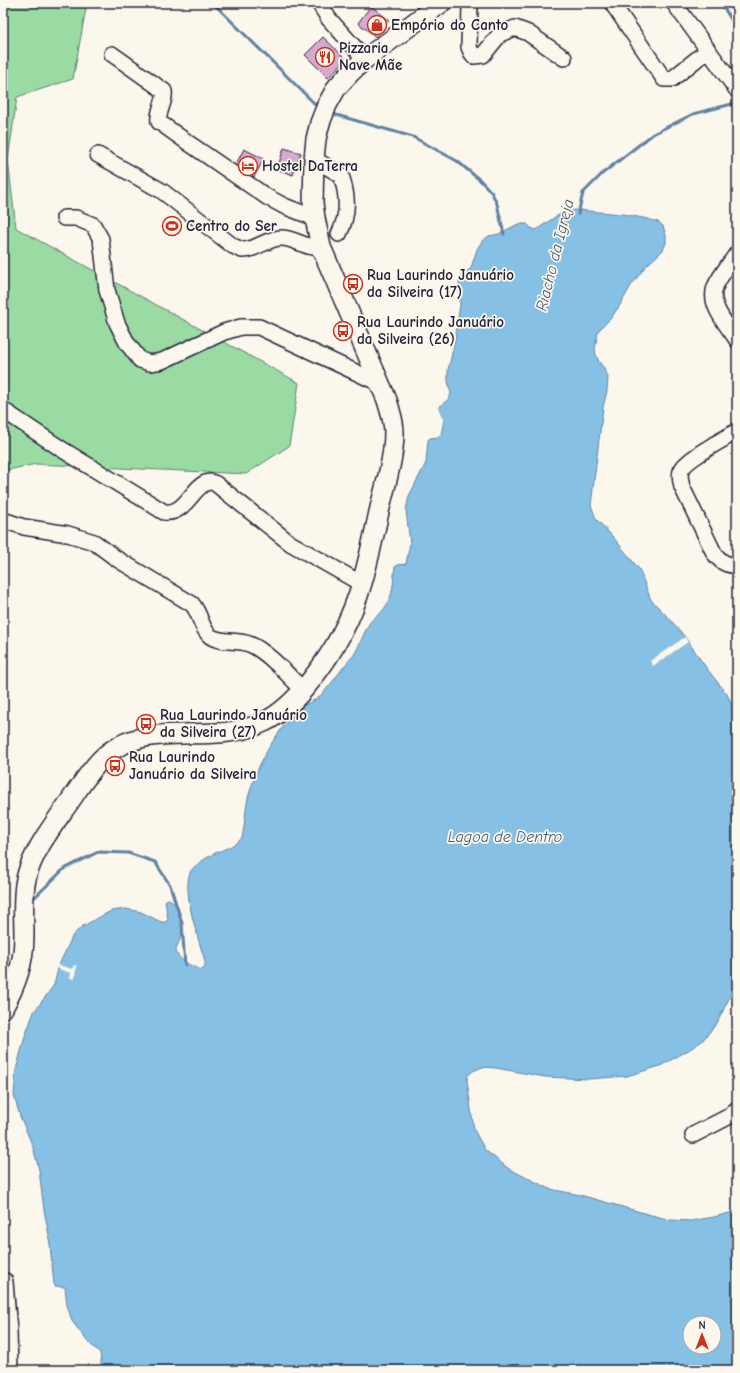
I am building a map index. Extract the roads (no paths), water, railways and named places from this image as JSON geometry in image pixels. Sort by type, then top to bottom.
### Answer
[{"type":"main road","points":[[3,1008],[12,992],[21,966],[24,938],[24,891],[30,868],[55,822],[97,764],[108,753],[134,739],[147,736],[179,733],[223,732],[252,727],[264,722],[288,706],[303,690],[332,651],[354,607],[362,584],[382,500],[394,431],[392,417],[381,384],[321,247],[315,218],[313,185],[314,159],[320,123],[327,104],[337,87],[350,72],[365,59],[441,3]]},
{"type":"main road","points":[[3,1282],[7,1331],[8,1370]]},
{"type":"street","points":[[319,3],[329,19],[365,59]]},
{"type":"street","points":[[470,3],[469,47],[474,56],[482,55],[500,34],[515,28],[528,33],[564,58]]},
{"type":"street","points":[[612,3],[664,79],[672,80],[708,50]]},
{"type":"street","points":[[674,3],[737,90]]},
{"type":"street","points":[[112,54],[164,92],[165,97],[158,116],[159,122],[267,197],[284,206],[315,218]]},
{"type":"street","points":[[98,155],[162,191],[233,246],[242,250],[283,238],[308,247],[321,247]]},
{"type":"street","points":[[314,159],[341,175],[346,190],[347,212],[339,234]]},
{"type":"street","points":[[64,218],[76,218],[93,225],[101,239],[108,290],[117,323],[127,343],[140,360],[150,363],[162,362],[224,332],[241,327],[259,327],[381,384]]},
{"type":"street","points":[[737,253],[718,281],[714,294],[716,307],[737,340]]},
{"type":"street","points":[[3,410],[63,450],[164,512],[170,513],[177,510],[204,484],[210,482],[216,484],[290,543],[362,584]]},
{"type":"street","points":[[732,565],[720,561],[714,553],[682,487],[680,472],[684,465],[692,459],[737,431]]},
{"type":"street","points":[[3,520],[24,527],[68,534],[94,542],[117,559],[192,604],[197,610],[202,626],[211,636],[219,640],[240,641],[252,644],[268,656],[303,690]]},
{"type":"street","points":[[693,1135],[728,1117],[737,1109]]},
{"type":"street","points":[[3,1369],[8,1370]]},
{"type":"water","name":"Lagoa de Dentro","points":[[576,210],[622,214],[658,222],[663,226],[666,235],[666,243],[663,250],[646,266],[632,284],[611,318],[598,331],[595,349],[596,355],[608,377],[591,505],[596,519],[639,569],[651,600],[685,637],[707,669],[727,694],[737,717],[737,982],[717,1023],[702,1041],[660,1066],[627,1076],[589,1079],[545,1077],[496,1068],[482,1067],[473,1071],[468,1075],[467,1081],[474,1130],[485,1150],[509,1169],[550,1189],[580,1195],[671,1220],[691,1221],[737,1211],[737,1370],[101,1370],[100,1353],[87,1341],[72,1321],[67,1305],[65,1287],[55,1286],[54,1284],[49,1235],[39,1170],[33,1147],[20,1116],[14,1096],[16,1070],[25,1036],[34,1012],[54,985],[59,965],[73,935],[83,926],[111,911],[126,909],[141,912],[161,922],[165,922],[168,920],[165,901],[168,899],[172,901],[178,908],[182,923],[182,934],[176,950],[179,957],[186,963],[202,970],[205,967],[205,961],[192,917],[188,892],[190,873],[198,864],[208,857],[230,847],[242,838],[248,798],[252,785],[256,773],[274,739],[301,707],[321,695],[354,655],[369,624],[382,611],[390,599],[395,567],[406,564],[410,543],[406,510],[409,496],[426,463],[428,440],[441,435],[444,420],[439,408],[449,399],[451,394],[448,381],[448,370],[454,345],[460,305],[459,281],[471,268],[477,249],[483,240],[489,236],[499,234],[518,224],[527,224],[536,230],[565,212]]},
{"type":"waterway","points":[[213,3],[317,106]]},
{"type":"waterway","points":[[721,3],[737,29]]},
{"type":"waterway","name":"Riacho da Igreja","points":[[578,214],[583,193],[603,173],[653,134],[693,114],[732,104],[737,100]]},
{"type":"waterway","points":[[333,114],[413,137],[457,161],[481,181],[492,193],[497,204],[504,234]]},
{"type":"waterway","points":[[35,897],[64,869],[98,852],[128,853],[155,862],[170,885],[182,923],[185,965]]},
{"type":"place","name":"Empório do Canto","points":[[377,25]]},
{"type":"place","name":"Pizzaria Nave Mãe","points":[[325,57]]},
{"type":"place","name":"Hostel DaTerra","points":[[248,166]]},
{"type":"place","name":"Centro do Ser","points":[[172,226]]},
{"type":"place","name":"Rua Laurindo Januário da Silveira (17)","points":[[353,284]]},
{"type":"place","name":"Rua Laurindo Januário da Silveira (26)","points":[[343,331]]},
{"type":"place","name":"Rua Laurindo Januário da Silveira (27)","points":[[146,724]]},
{"type":"place","name":"Rua Laurindo Januário da Silveira","points":[[115,766]]}]
